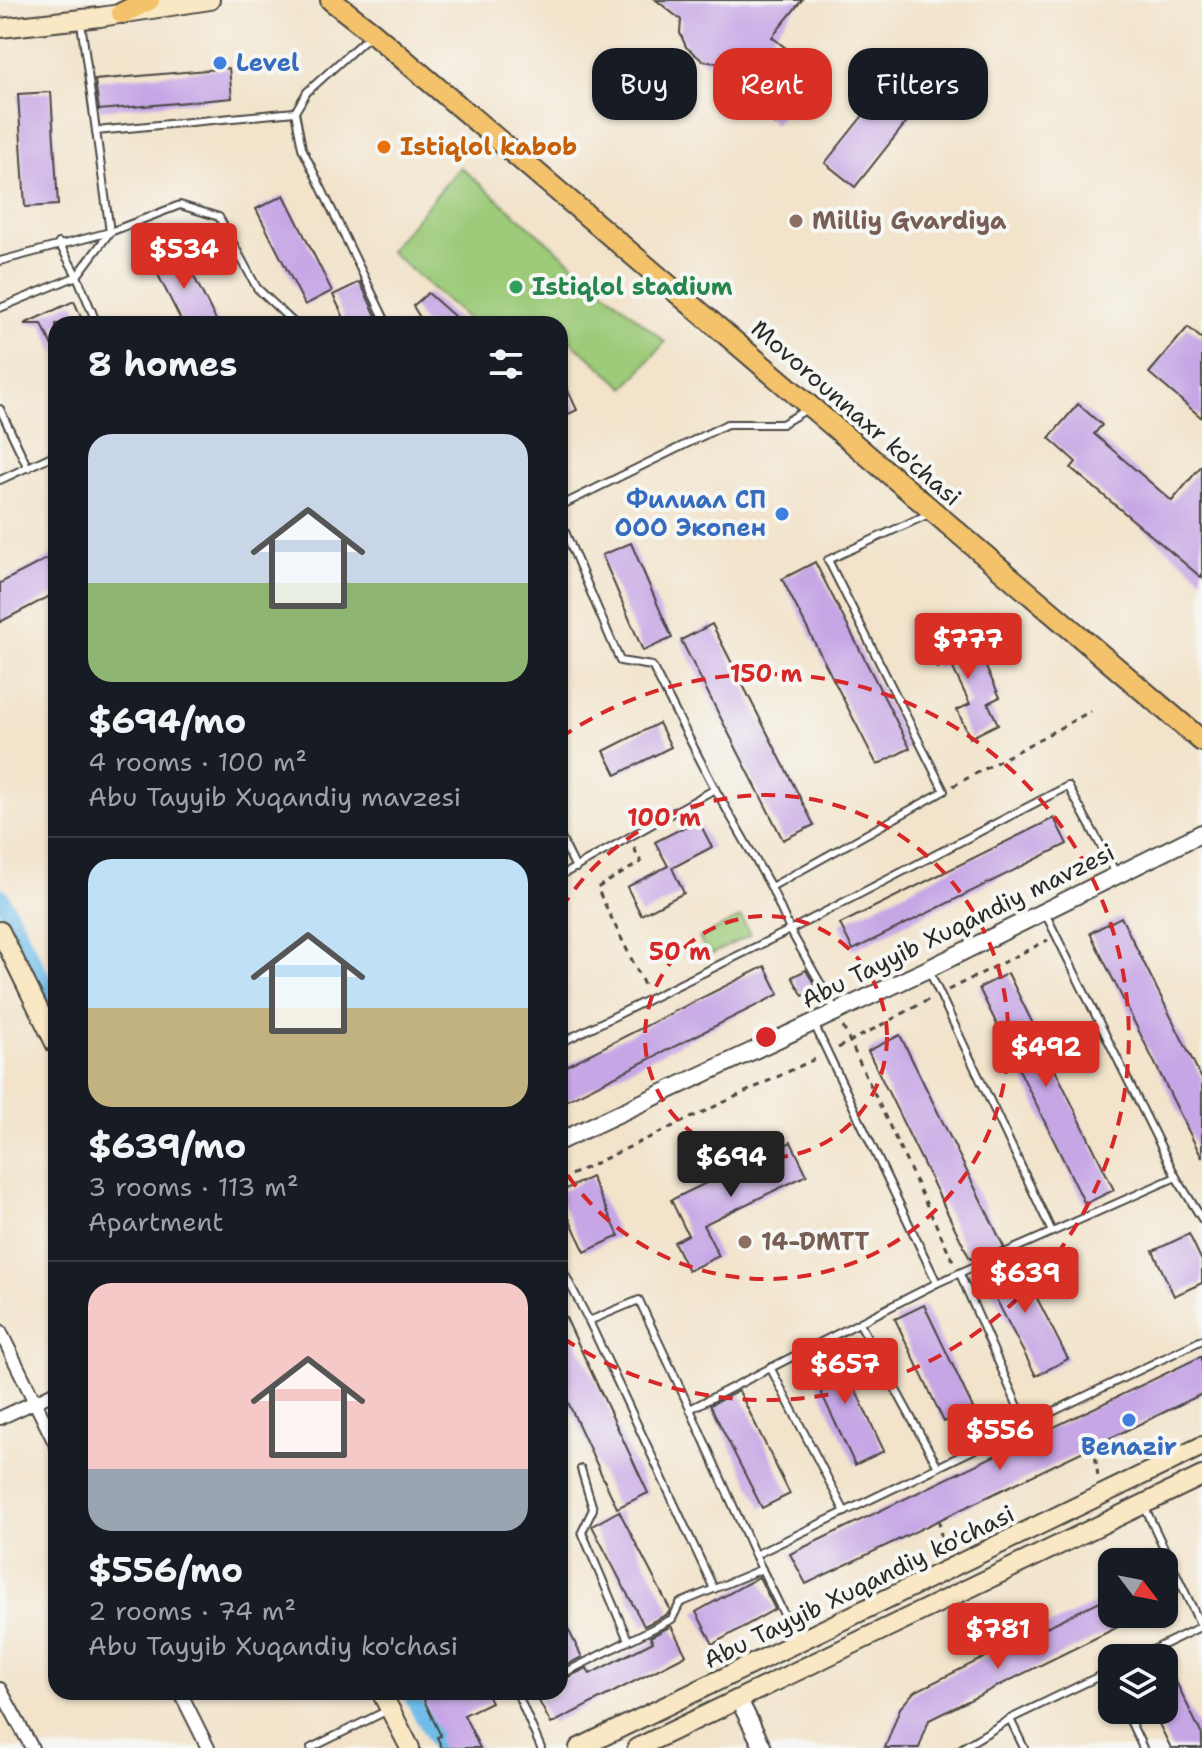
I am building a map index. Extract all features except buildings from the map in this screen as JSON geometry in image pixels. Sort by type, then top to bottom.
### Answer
[{"type":"highway","points":[[122,13],[149,0]]},
{"type":"highway","name":"Movorounnaxr ko'chasi","points":[[331,0],[1202,741]]},
{"type":"highway","points":[[347,0],[373,33]]},
{"type":"main road","points":[[0,28],[210,0]]},
{"type":"main road","points":[[0,931],[48,1029]]},
{"type":"main road","name":"Abu Tayyib Xuqandiy ko'chasi","points":[[579,1748],[1202,1446]]},
{"type":"main road","points":[[637,1748],[1202,1476]]},
{"type":"main road","points":[[386,1700],[410,1748]]},
{"type":"street","name":"Abu Tayyib Xuqandiy mavzesi","points":[[568,1137],[837,1013],[1202,833]]},
{"type":"street","points":[[0,1331],[48,1429]]},
{"type":"street","points":[[0,1418],[48,1396]]},
{"type":"street","points":[[0,1689],[32,1748]]},
{"type":"street","points":[[184,1700],[208,1748]]},
{"type":"street","points":[[739,1700],[763,1748]]},
{"type":"lane","points":[[0,308],[77,276],[110,232],[80,19]]},
{"type":"lane","points":[[373,33],[307,92],[295,112],[302,148],[383,316]]},
{"type":"lane","points":[[96,131],[295,112]]},
{"type":"lane","points":[[0,261],[110,232],[180,205],[219,217],[257,288],[287,316]]},
{"type":"lane","points":[[59,243],[94,316]]},
{"type":"lane","points":[[568,502],[727,424],[782,424],[810,408]]},
{"type":"lane","points":[[0,409],[28,468]]},
{"type":"lane","points":[[0,480],[48,458]]},
{"type":"lane","points":[[771,887],[943,792],[828,560],[932,513]]},
{"type":"lane","points":[[568,539],[620,661],[652,666],[715,789],[771,887],[790,930],[837,1013]]},
{"type":"lane","points":[[568,1039],[790,930],[1068,786],[1118,875]]},
{"type":"lane","points":[[568,872],[715,789]]},
{"type":"lane","points":[[568,852],[576,868]]},
{"type":"lane","points":[[1045,912],[1176,1177],[1202,1219]]},
{"type":"lane","points":[[928,969],[1052,1232]]},
{"type":"lane","points":[[814,1022],[937,1283]]},
{"type":"lane","points":[[690,1409],[937,1283],[1176,1177]]},
{"type":"lane","points":[[960,1274],[1026,1425]]},
{"type":"lane","points":[[568,1280],[714,1589]]},
{"type":"lane","points":[[589,1321],[639,1300],[798,1643]]},
{"type":"lane","points":[[860,1324],[938,1467]]},
{"type":"lane","points":[[755,1555],[1202,1340]]},
{"type":"lane","points":[[770,1367],[845,1512]]},
{"type":"lane","points":[[581,1469],[593,1509],[582,1532],[628,1640]]},
{"type":"lane","points":[[1143,1505],[1202,1627],[1166,1644]]},
{"type":"lane","points":[[568,1671],[672,1619],[680,1603],[762,1569]]},
{"type":"lane","points":[[962,1748],[1010,1719],[1098,1676]]},
{"type":"lane","points":[[311,1748],[386,1700]]},
{"type":"lane","points":[[520,1700],[541,1748]]},
{"type":"lane","points":[[1010,1719],[1024,1748]]},
{"type":"lane","points":[[1132,1724],[1143,1748]]},
{"type":"path","points":[[943,792],[1091,711]]},
{"type":"path","points":[[628,838],[641,862],[597,888],[650,998]]},
{"type":"path","points":[[568,1176],[829,1052],[1057,936]]},
{"type":"path","points":[[837,1013],[960,1274]]},
{"type":"path","points":[[1094,1446],[1099,1480]]},
{"type":"path","points":[[939,1520],[944,1555]]},
{"type":"green space","name":"Istiqlol stadium","points":[[460,167],[665,342],[625,388],[568,339],[568,316],[465,316],[389,251]]},
{"type":"green space","points":[[741,917],[750,935],[708,956],[699,938]]},
{"type":"waterway","points":[[0,895],[48,989]]},
{"type":"waterway","points":[[413,1700],[440,1748]]},
{"type":"place","name":"Level","points":[[220,63]]},
{"type":"place","name":"Istiqlol kabob","points":[[384,147]]},
{"type":"place","name":"Milliy Gvardiya","points":[[796,221]]},
{"type":"place","name":"Istiqlol stadium","points":[[516,287]]},
{"type":"place","name":"Филиал СП ООО Экопен","points":[[782,514]]},
{"type":"place","name":"14-DMTT","points":[[745,1242]]},
{"type":"place","name":"Benazir","points":[[1129,1420]]}]
